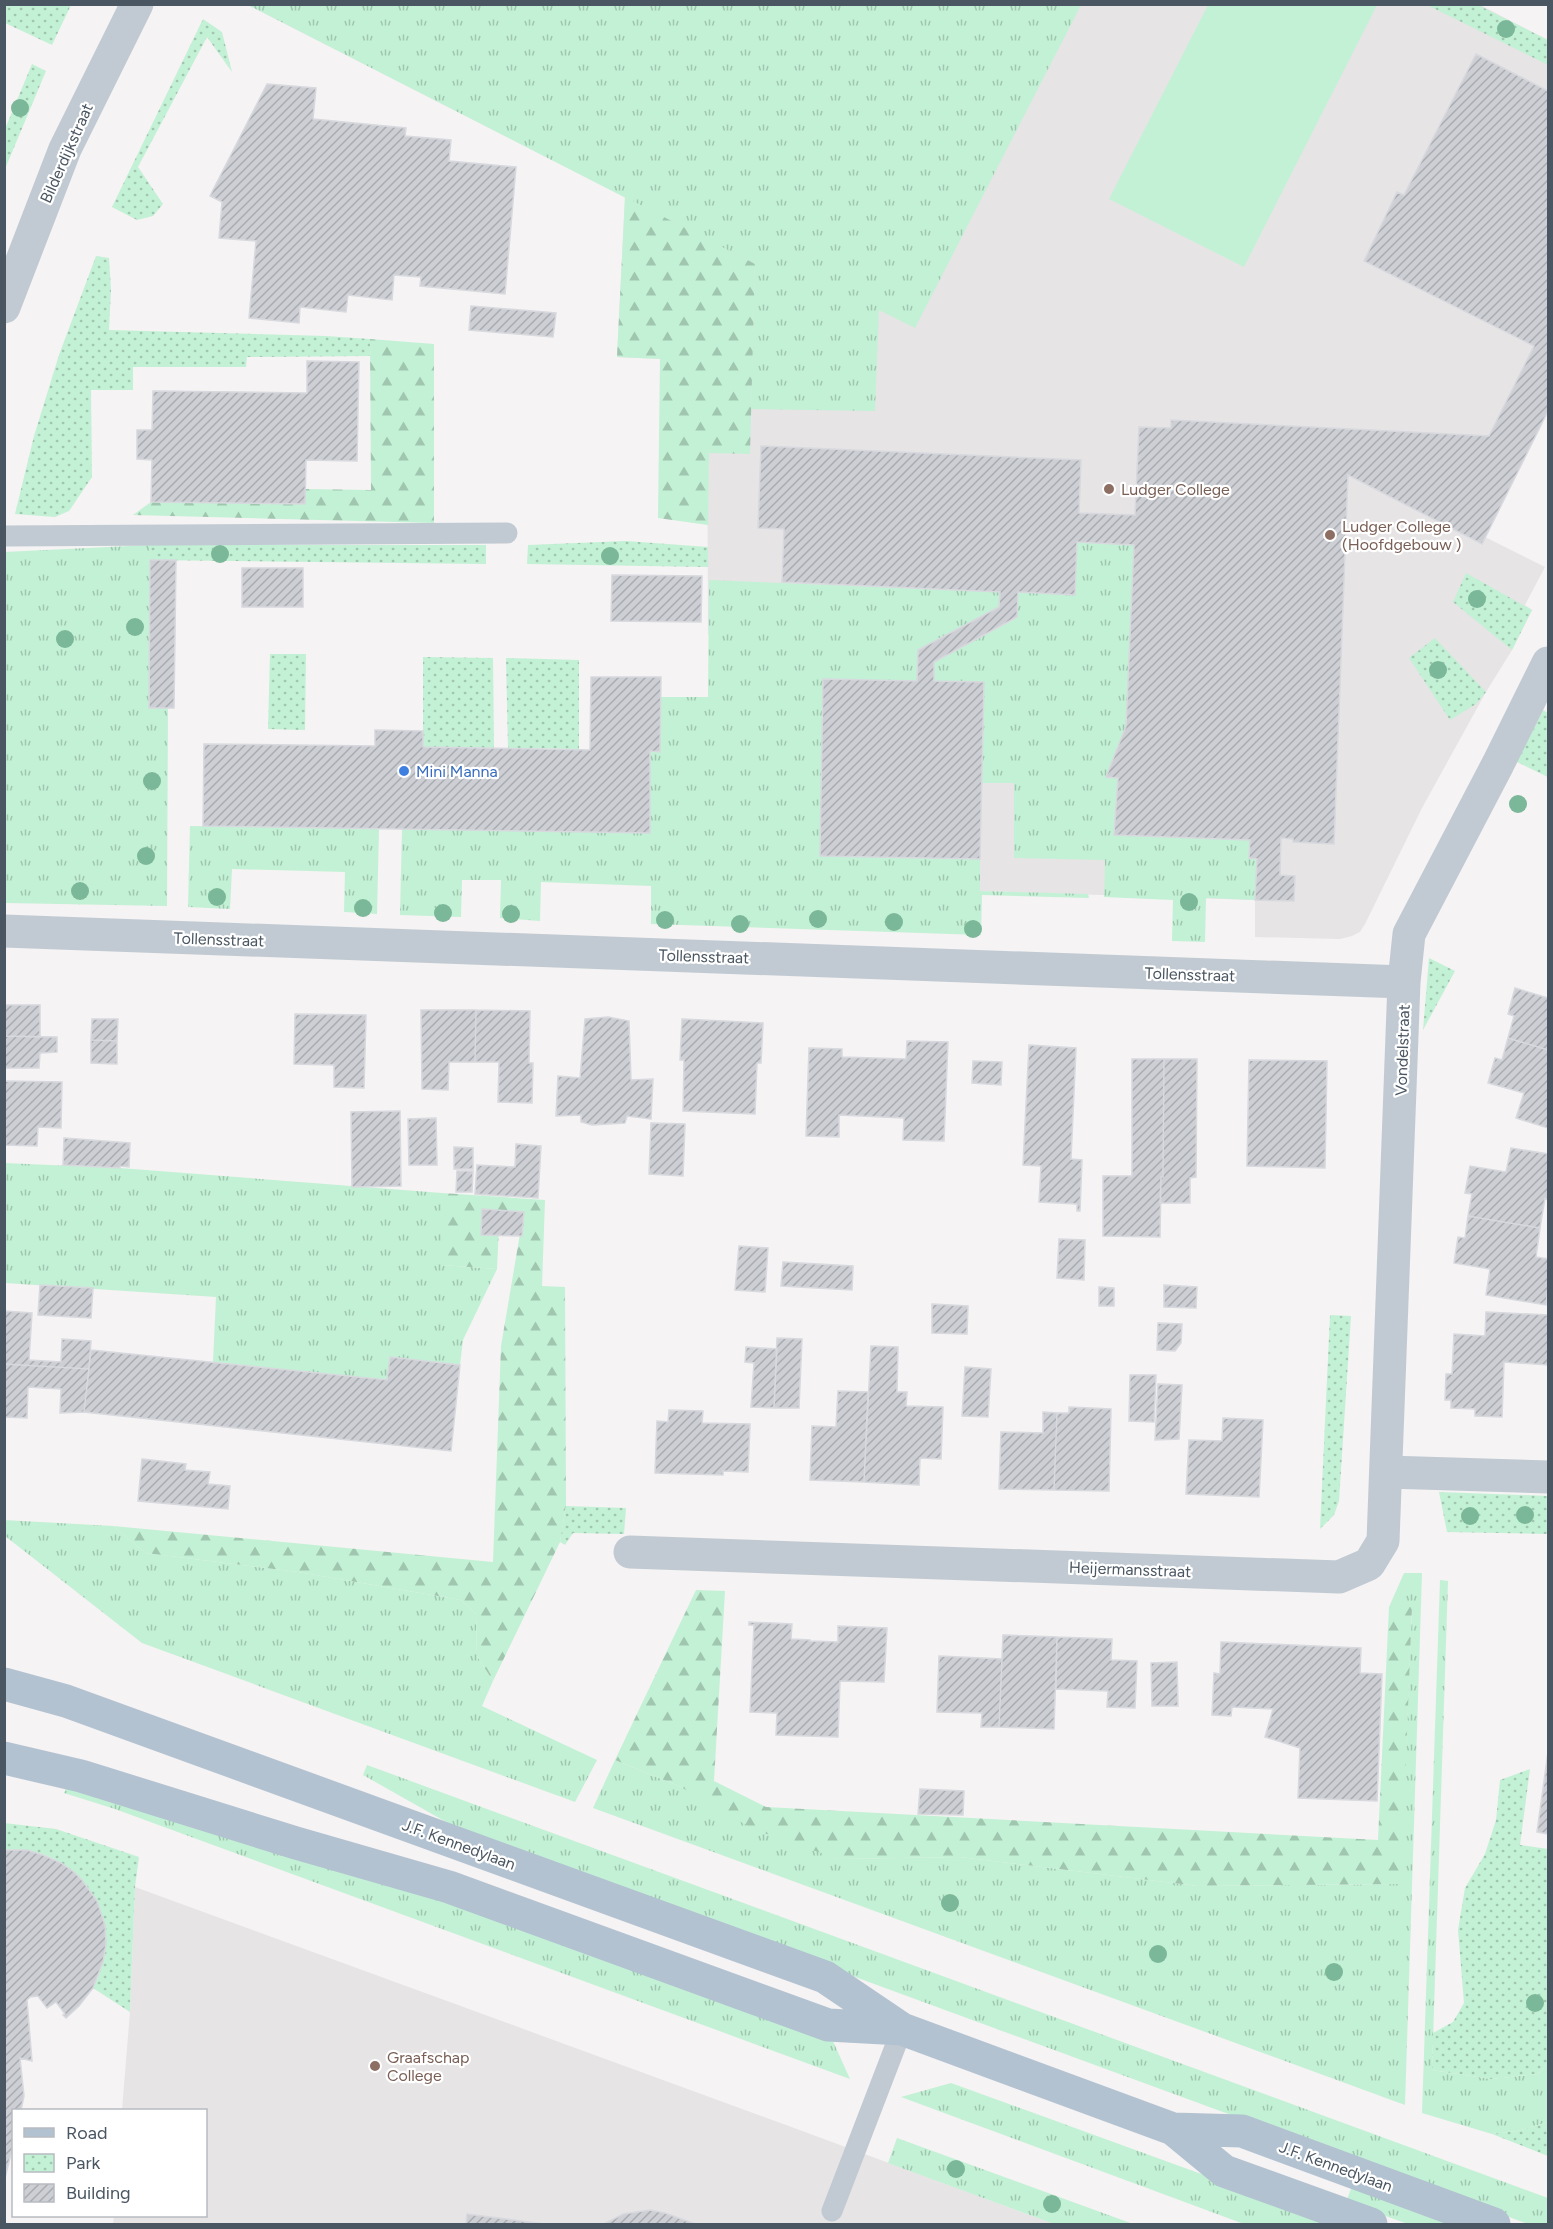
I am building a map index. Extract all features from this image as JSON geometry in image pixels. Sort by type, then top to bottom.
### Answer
[{"type":"main road","name":"J.F. Kennedylaan","points":[[4,1684],[66,1701],[825,1977],[902,2029],[1173,2129],[1242,2131],[1494,2224]]},
{"type":"main road","name":"J.F. Kennedylaan","points":[[4,1758],[81,1776],[274,1837],[449,1887],[828,2025],[902,2029]]},
{"type":"main road","name":"J.F. Kennedylaan","points":[[1173,2129],[1224,2171],[1371,2224]]},
{"type":"street","name":"Bilderdijkstraat","points":[[4,307],[65,149],[137,4]]},
{"type":"street","name":"Vondelstraat","points":[[1387,1472],[1404,981],[1409,934],[1548,663]]},
{"type":"street","name":"Tollensstraat","points":[[4,931],[1404,981]]},
{"type":"street","points":[[1387,1472],[1548,1477]]},
{"type":"street","name":"Heijermansstraat","points":[[630,1552],[1339,1577],[1369,1564],[1383,1541],[1387,1472]]},
{"type":"lane","points":[[4,536],[507,533]]},
{"type":"lane","points":[[832,2211],[902,2029]]},
{"type":"shaded area","name":"Ludger College","points":[[1478,4],[1548,40],[1548,411],[1485,537],[1545,567],[1525,605],[1532,610],[1512,650],[1486,692],[1422,808],[1365,924],[1360,932],[1340,939],[1255,937],[1255,900],[980,891],[979,859],[820,856],[708,634],[707,361],[617,357],[625,197],[248,5]]},
{"type":"shaded area","name":"Graafschap College","points":[[135,1887],[1054,2224],[113,2224],[114,2217],[207,2217],[207,2109],[122,2109],[130,2012]]},
{"type":"green space","points":[[4,5],[71,5],[52,45],[5,23]]},
{"type":"green space","points":[[248,5],[1081,5],[915,328],[879,310],[875,411],[751,409],[755,264]]},
{"type":"green space","points":[[1208,5],[1377,5],[1244,267],[1109,199]]},
{"type":"green space","points":[[1427,5],[1478,5],[1548,40],[1548,65]]},
{"type":"green space","points":[[203,19],[222,32],[232,72],[207,37],[138,167],[163,204],[153,216],[137,220],[112,207]]},
{"type":"green space","points":[[32,64],[46,71],[5,169],[5,129]]},
{"type":"green space","points":[[625,197],[755,264],[750,454],[709,453],[708,525],[658,518],[660,359],[617,357]]},
{"type":"green space","points":[[96,256],[109,258],[111,289],[109,330],[370,339],[370,356],[247,357],[246,367],[133,367],[133,390],[91,390],[92,477],[69,511],[55,517],[15,514],[34,436],[59,355]]},
{"type":"green space","points":[[370,339],[434,344],[434,523],[133,515],[151,502],[305,504],[305,489],[371,490]]},
{"type":"green space","points":[[626,541],[708,547],[708,567],[527,564],[528,545]]},
{"type":"green space","points":[[1077,542],[1134,545],[1126,726],[1106,777],[1118,778],[1114,835],[1250,840],[1249,858],[1257,859],[1255,900],[1206,898],[1205,942],[1172,941],[1173,900],[1104,897],[1105,860],[1014,858],[1014,783],[982,783],[984,683],[934,681],[934,662],[1017,618],[1018,592],[1075,595]]},
{"type":"green space","points":[[150,545],[149,708],[168,708],[167,906],[5,903],[4,552]]},
{"type":"green space","points":[[150,545],[486,545],[486,564],[150,560]]},
{"type":"green space","points":[[1466,573],[1532,610],[1512,650],[1453,602]]},
{"type":"green space","points":[[709,580],[1000,592],[999,607],[918,650],[917,681],[823,679],[820,856],[980,859],[980,891],[1088,894],[1089,898],[982,895],[981,935],[651,924],[651,886],[541,882],[540,921],[500,918],[501,880],[462,880],[461,917],[400,915],[402,829],[650,833],[650,751],[660,752],[660,697],[708,697]]},
{"type":"green space","points":[[1435,638],[1486,692],[1476,704],[1450,720],[1409,658]]},
{"type":"green space","points":[[270,654],[306,654],[305,730],[268,729]]},
{"type":"green space","points":[[423,657],[493,658],[494,748],[423,747]]},
{"type":"green space","points":[[506,658],[579,660],[579,749],[508,748]]},
{"type":"green space","points":[[1543,710],[1548,713],[1548,777],[1517,762]]},
{"type":"green space","points":[[190,826],[379,828],[377,914],[344,912],[345,872],[232,869],[230,909],[188,907]]},
{"type":"green space","points":[[1429,958],[1455,971],[1423,1030]]},
{"type":"green space","points":[[4,1163],[120,1168],[442,1193],[442,1265],[497,1269],[463,1340],[460,1365],[390,1357],[387,1380],[213,1362],[216,1297],[5,1283]]},
{"type":"green space","points":[[442,1193],[545,1200],[542,1286],[565,1287],[566,1506],[560,1542],[493,1681],[477,1656],[476,1614],[461,1600],[298,1572],[146,1553],[113,1526],[493,1562],[501,1346],[521,1228],[499,1227],[497,1269],[442,1265]]},
{"type":"green space","points":[[1330,1315],[1351,1316],[1339,1501],[1334,1515],[1320,1529]]},
{"type":"green space","points":[[1439,1492],[1548,1496],[1547,1534],[1447,1532]]},
{"type":"green space","points":[[566,1506],[626,1508],[624,1534],[573,1533],[565,1545],[560,1542]]},
{"type":"green space","points":[[4,1520],[113,1526],[146,1553],[298,1572],[461,1600],[476,1614],[477,1656],[493,1681],[482,1706],[597,1760],[575,1802],[142,1643],[5,1536]]},
{"type":"green space","points":[[1404,1573],[1422,1573],[1405,2105],[593,1808],[615,1760],[681,1787],[838,1859],[960,1857],[1198,1886],[1400,1884],[1412,1608],[1389,1607]]},
{"type":"green space","points":[[1440,1580],[1448,1581],[1432,2070],[1491,2079],[1538,2074],[1548,2063],[1548,2122],[1517,2131],[1492,2134],[1422,2113]]},
{"type":"green space","points":[[696,1590],[725,1591],[714,1781],[766,1807],[1378,1840],[1389,1607],[1412,1607],[1401,1884],[1198,1886],[960,1857],[838,1859],[753,1829],[681,1787],[615,1760]]},
{"type":"green space","points":[[367,1765],[1548,2198],[1548,2224],[1528,2224],[471,1836],[363,1775]]},
{"type":"green space","points":[[1530,1769],[1520,1845],[1548,1849],[1548,2063],[1538,2074],[1491,2079],[1432,2070],[1433,2033],[1453,2022],[1464,2003],[1458,1930],[1465,1888],[1485,1854],[1496,1820],[1500,1780]]},
{"type":"green space","points":[[66,1788],[435,1895],[832,2039],[850,2079],[115,1809],[64,1793]]},
{"type":"green space","points":[[4,1823],[56,1829],[139,1857],[135,1887],[130,2012],[93,1988],[102,1967],[106,1944],[104,1924],[98,1905],[89,1889],[76,1874],[61,1863],[44,1855],[25,1850],[5,1850]]},
{"type":"green space","points":[[951,2083],[1339,2224],[1244,2224],[901,2097]]},
{"type":"green space","points":[[1548,2122],[1548,2156],[1492,2134],[1517,2131]]},
{"type":"green space","points":[[897,2138],[1133,2224],[1054,2224],[888,2163]]},
{"type":"green space","points":[[1352,2186],[1458,2224],[1408,2224],[1346,2202]]},
{"type":"building","points":[[1476,54],[1548,91],[1548,411],[1482,544],[1348,475],[1334,844],[1293,842],[1293,839],[1281,838],[1280,875],[1295,876],[1294,901],[1255,900],[1257,859],[1249,858],[1250,840],[1114,835],[1118,778],[1106,777],[1126,726],[1134,545],[1077,542],[1075,595],[1018,592],[1017,617],[934,662],[934,681],[984,682],[980,859],[820,856],[823,679],[917,681],[918,650],[999,607],[1000,592],[782,582],[784,529],[758,528],[761,446],[1081,460],[1079,513],[1135,515],[1139,427],[1171,428],[1171,420],[1489,436],[1534,346],[1364,261],[1397,192],[1404,195]]},
{"type":"building","points":[[267,84],[316,88],[313,119],[406,128],[405,136],[451,140],[449,161],[516,167],[505,294],[420,286],[421,277],[394,275],[392,300],[348,295],[346,312],[300,307],[299,323],[249,318],[256,241],[219,238],[222,202],[210,196]]},
{"type":"building","points":[[471,306],[556,313],[553,337],[469,330]]},
{"type":"building","points":[[307,361],[359,362],[357,461],[306,460],[305,504],[151,502],[152,460],[137,459],[137,430],[152,430],[153,391],[307,393]]},
{"type":"building","points":[[150,560],[176,560],[174,708],[149,708]]},
{"type":"building","points":[[242,568],[303,568],[303,607],[242,607]]},
{"type":"building","points":[[612,575],[702,576],[701,622],[611,621]]},
{"type":"building","points":[[591,677],[661,677],[660,752],[650,751],[650,833],[203,826],[204,744],[375,746],[375,730],[423,731],[423,747],[590,750]]},
{"type":"building","points":[[1515,988],[1548,998],[1548,1050],[1508,1038],[1514,1016],[1508,1014]]},
{"type":"building","points":[[4,1005],[40,1005],[40,1037],[4,1036]]},
{"type":"building","points":[[421,1010],[476,1010],[475,1062],[449,1062],[448,1090],[422,1089]]},
{"type":"building","points":[[476,1010],[530,1011],[529,1063],[533,1063],[532,1103],[498,1102],[499,1062],[475,1062]]},
{"type":"building","points":[[295,1014],[366,1015],[364,1088],[334,1087],[334,1065],[294,1064]]},
{"type":"building","points":[[608,1017],[629,1021],[631,1080],[653,1079],[651,1119],[627,1116],[625,1123],[592,1125],[581,1122],[581,1115],[556,1116],[558,1076],[580,1078],[585,1019]]},
{"type":"building","points":[[92,1019],[118,1019],[117,1041],[91,1040]]},
{"type":"building","points":[[682,1019],[763,1023],[761,1063],[757,1063],[755,1114],[683,1111],[684,1060],[680,1060]]},
{"type":"building","points":[[4,1036],[57,1037],[57,1052],[40,1053],[39,1068],[4,1068]]},
{"type":"building","points":[[1508,1038],[1548,1050],[1548,1128],[1516,1118],[1524,1093],[1488,1083],[1495,1058],[1502,1060]]},
{"type":"building","points":[[91,1040],[117,1041],[117,1064],[91,1063]]},
{"type":"building","points":[[907,1041],[948,1042],[944,1141],[903,1140],[904,1118],[839,1115],[839,1137],[806,1136],[809,1048],[842,1049],[842,1057],[906,1059]]},
{"type":"building","points":[[1029,1045],[1076,1048],[1071,1159],[1082,1160],[1080,1211],[1077,1211],[1077,1204],[1039,1202],[1041,1166],[1023,1165]]},
{"type":"building","points":[[1132,1059],[1164,1059],[1160,1237],[1103,1236],[1103,1176],[1132,1176]]},
{"type":"building","points":[[1164,1059],[1197,1059],[1196,1177],[1190,1178],[1190,1203],[1160,1203],[1161,1177],[1163,1177]]},
{"type":"building","points":[[1249,1060],[1327,1061],[1325,1168],[1247,1166]]},
{"type":"building","points":[[973,1061],[1002,1062],[1001,1085],[972,1083]]},
{"type":"building","points":[[4,1081],[62,1082],[61,1128],[38,1127],[37,1146],[4,1145]]},
{"type":"building","points":[[400,1111],[401,1186],[352,1187],[351,1112]]},
{"type":"building","points":[[436,1118],[437,1165],[409,1165],[408,1119]]},
{"type":"building","points":[[651,1123],[685,1124],[683,1176],[649,1174]]},
{"type":"building","points":[[64,1138],[130,1143],[129,1167],[63,1165]]},
{"type":"building","points":[[516,1144],[541,1146],[538,1198],[475,1194],[477,1165],[515,1167]]},
{"type":"building","points":[[454,1147],[473,1148],[473,1169],[454,1169]]},
{"type":"building","points":[[1511,1148],[1548,1154],[1548,1199],[1545,1198],[1540,1228],[1468,1216],[1472,1194],[1465,1193],[1470,1166],[1506,1172]]},
{"type":"building","points":[[457,1171],[473,1171],[472,1192],[456,1192]]},
{"type":"building","points":[[482,1209],[524,1212],[522,1236],[481,1235]]},
{"type":"building","points":[[1468,1216],[1540,1228],[1536,1257],[1548,1259],[1546,1305],[1486,1295],[1490,1269],[1454,1263],[1458,1237],[1465,1238]]},
{"type":"building","points":[[1059,1239],[1085,1240],[1084,1280],[1057,1278]]},
{"type":"building","points":[[739,1246],[768,1248],[765,1292],[735,1290]]},
{"type":"building","points":[[783,1262],[853,1266],[852,1290],[781,1286]]},
{"type":"building","points":[[40,1285],[93,1288],[91,1318],[38,1315]]},
{"type":"building","points":[[1164,1285],[1197,1287],[1196,1308],[1164,1307]]},
{"type":"building","points":[[1099,1287],[1114,1288],[1114,1306],[1099,1306]]},
{"type":"building","points":[[932,1304],[968,1306],[967,1334],[932,1333]]},
{"type":"building","points":[[4,1311],[32,1313],[29,1360],[61,1362],[62,1339],[91,1341],[89,1369],[4,1364]]},
{"type":"building","points":[[1486,1312],[1548,1315],[1548,1365],[1504,1362],[1502,1417],[1475,1416],[1475,1409],[1451,1408],[1451,1400],[1445,1400],[1446,1374],[1452,1374],[1454,1334],[1485,1336]]},
{"type":"building","points":[[1158,1323],[1182,1324],[1181,1343],[1175,1351],[1157,1350]]},
{"type":"building","points":[[777,1338],[802,1339],[799,1408],[774,1408]]},
{"type":"building","points":[[871,1346],[898,1347],[897,1392],[907,1392],[906,1406],[943,1407],[941,1459],[920,1458],[919,1485],[864,1482]]},
{"type":"building","points":[[746,1347],[777,1349],[774,1408],[751,1407],[754,1363],[745,1362]]},
{"type":"building","points":[[91,1350],[387,1380],[390,1357],[460,1365],[451,1451],[84,1412]]},
{"type":"building","points":[[4,1364],[89,1369],[84,1412],[60,1413],[61,1389],[28,1387],[27,1418],[4,1417]]},
{"type":"building","points":[[965,1367],[991,1369],[988,1417],[962,1416]]},
{"type":"building","points":[[1130,1375],[1156,1375],[1154,1422],[1129,1421]]},
{"type":"building","points":[[1158,1384],[1182,1385],[1179,1439],[1155,1440]]},
{"type":"building","points":[[838,1391],[868,1392],[864,1482],[810,1480],[812,1426],[836,1427]]},
{"type":"building","points":[[1069,1407],[1111,1409],[1109,1491],[1054,1490],[1057,1413],[1069,1413]]},
{"type":"building","points":[[669,1410],[703,1411],[702,1423],[750,1424],[748,1472],[723,1471],[723,1475],[655,1473],[657,1421],[668,1422]]},
{"type":"building","points":[[1043,1412],[1057,1413],[1054,1490],[999,1489],[1001,1432],[1043,1433]]},
{"type":"building","points":[[1223,1418],[1263,1420],[1259,1497],[1186,1494],[1189,1440],[1222,1441]]},
{"type":"building","points":[[142,1459],[186,1464],[185,1470],[210,1472],[208,1484],[230,1486],[228,1509],[138,1501]]},
{"type":"building","points":[[749,1622],[792,1624],[791,1639],[810,1641],[838,1642],[838,1626],[887,1628],[884,1682],[840,1681],[838,1737],[776,1735],[777,1713],[750,1712],[754,1625],[749,1625]]},
{"type":"building","points":[[1003,1635],[1057,1637],[1054,1729],[999,1727]]},
{"type":"building","points":[[1057,1637],[1112,1639],[1111,1660],[1137,1661],[1135,1708],[1107,1707],[1108,1691],[1056,1689]]},
{"type":"building","points":[[1221,1642],[1361,1648],[1360,1673],[1382,1674],[1377,1801],[1298,1798],[1300,1748],[1265,1737],[1273,1709],[1232,1707],[1231,1716],[1212,1715],[1214,1673],[1220,1674]]},
{"type":"building","points":[[939,1656],[1002,1659],[999,1727],[981,1727],[982,1713],[937,1712]]},
{"type":"building","points":[[1177,1662],[1178,1706],[1152,1706],[1151,1663]]},
{"type":"building","points":[[1548,1752],[1548,1834],[1537,1832]]},
{"type":"building","points":[[920,1789],[964,1791],[963,1815],[918,1814]]},
{"type":"building","points":[[4,1850],[27,1850],[61,1863],[82,1880],[97,1901],[105,1925],[106,1944],[103,1962],[93,1988],[66,2018],[56,2002],[47,2008],[38,1996],[27,2000],[32,2061],[20,2058],[24,2096],[21,2109],[12,2109],[12,2150],[4,2182]]},
{"type":"building","points":[[650,2210],[695,2224],[604,2224],[623,2214]]},
{"type":"building","points":[[467,2214],[544,2224],[466,2224]]},
{"type":"place","name":"Ludger College","points":[[1109,489]]},
{"type":"place","name":"Ludger College (Hoofdgebouw )","points":[[1330,535]]},
{"type":"place","name":"Mini Manna","points":[[404,771]]},
{"type":"place","name":"Graafschap College","points":[[375,2066]]}]
